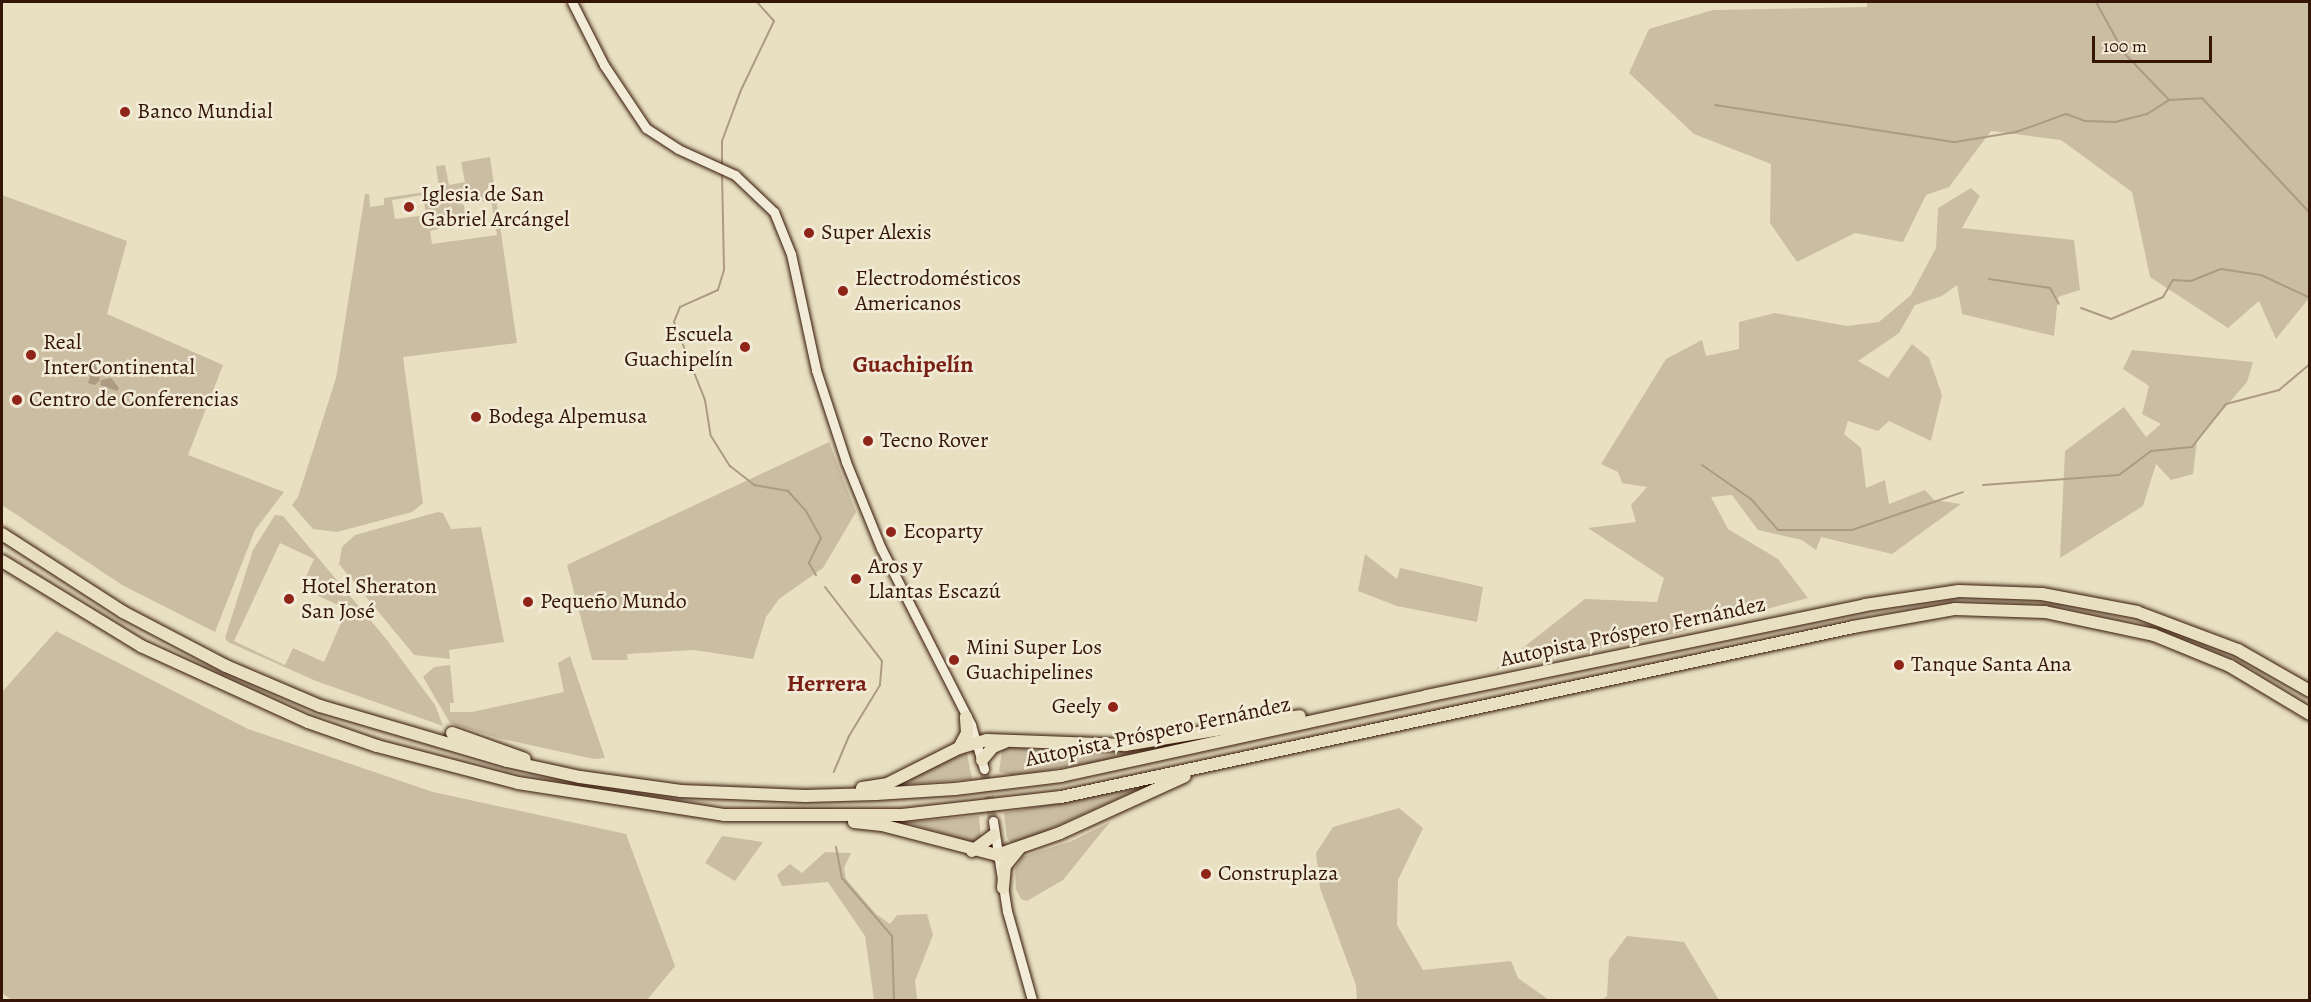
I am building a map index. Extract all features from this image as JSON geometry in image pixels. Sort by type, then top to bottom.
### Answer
[{"type":"highway","name":"Autopista Próspero Fernández","points":[[4,535],[123,612],[280,691],[430,742],[580,777],[681,791],[805,796],[955,789],[1061,776],[1427,696],[1877,603],[1980,590],[2087,600],[2146,614],[2238,650],[2310,691]]},
{"type":"highway","name":"Autopista Próspero Fernández","points":[[2,561],[44,590],[150,651],[252,699],[377,746],[518,783],[591,797],[724,815],[902,815],[1050,798],[1853,627],[1955,609],[2045,612],[2154,635],[2230,666],[2310,714]]},
{"type":"highway","points":[[805,796],[887,784],[959,748],[977,742],[1009,741],[1125,746],[1427,696]]},
{"type":"highway","points":[[959,748],[967,734],[966,717]]},
{"type":"highway","points":[[452,733],[580,777]]},
{"type":"highway","points":[[983,764],[993,747],[1009,741]]},
{"type":"highway","points":[[793,816],[882,825],[997,855],[1020,848],[1185,776],[1268,753]]},
{"type":"highway","points":[[972,850],[994,835]]},
{"type":"highway","points":[[1003,888],[1005,866],[1020,848]]},
{"type":"street","points":[[572,2],[604,65],[646,128],[660,140],[745,183],[774,212],[791,254],[816,370],[846,462],[881,548],[966,717],[977,742],[983,764]]},
{"type":"street","points":[[993,821],[1003,888],[1032,1000]]},
{"type":"shaded area","points":[[1867,2],[2309,2],[2309,298],[2276,339],[2259,301],[2228,328],[2150,277],[2132,192],[2061,140],[1991,131],[1949,187],[1926,195],[1903,242],[1855,233],[1797,262],[1770,223],[1771,164],[1694,134],[1629,73],[1649,29],[1713,10],[1867,7]]},
{"type":"shaded area","points":[[490,157],[517,343],[403,357],[423,503],[412,512],[337,532],[313,529],[292,505],[298,497],[336,378],[365,194],[369,194],[370,207],[384,205],[384,198],[431,191],[442,200],[446,196],[439,189],[436,166],[445,165],[449,185],[465,182],[461,162]],"holes":[[[423,195],[426,215],[395,219],[392,200]],[[491,200],[497,235],[432,244],[430,231],[439,229],[438,218],[465,214],[464,204]]]},
{"type":"shaded area","points":[[1971,188],[1980,196],[1962,228],[2074,240],[2080,290],[2058,297],[2054,336],[1962,314],[1957,285],[1942,296],[1915,305],[1899,333],[1858,361],[1888,378],[1912,344],[1929,358],[1942,395],[1931,441],[1889,421],[1878,431],[1848,421],[1844,434],[1861,448],[1866,488],[1885,480],[1889,504],[1925,490],[1934,500],[1961,504],[1892,554],[1821,537],[1816,550],[1802,540],[1758,530],[1732,495],[1711,497],[1728,529],[1778,559],[1808,598],[1669,635],[1496,669],[1585,599],[1657,602],[1664,578],[1588,528],[1636,522],[1631,505],[1647,487],[1622,483],[1618,472],[1601,464],[1666,359],[1702,340],[1706,356],[1739,349],[1739,322],[1775,313],[1847,326],[1879,322],[1911,295],[1936,248],[1938,208]]},
{"type":"shaded area","points":[[2,195],[127,241],[107,314],[223,365],[188,455],[284,492],[255,530],[215,632],[122,585],[2,505]]},
{"type":"shaded area","points":[[2132,350],[2253,362],[2247,382],[2197,440],[2193,474],[2171,480],[2156,464],[2143,506],[2060,558],[2065,451],[2124,407],[2146,437],[2161,424],[2142,414],[2149,386],[2123,369]]},
{"type":"shaded area","points":[[88,361],[96,365],[100,380],[95,385],[88,383],[91,373],[84,370]]},
{"type":"shaded area","points":[[111,378],[119,388],[117,391],[100,385],[101,380]]},
{"type":"shaded area","points":[[829,442],[856,512],[823,568],[779,599],[766,617],[753,659],[694,650],[627,654],[628,660],[592,660],[567,565]]},
{"type":"shaded area","points":[[438,512],[443,513],[451,529],[481,527],[504,642],[449,650],[450,659],[414,655],[339,564],[342,547],[355,535]]},
{"type":"shaded area","points":[[275,515],[283,516],[387,640],[435,705],[443,726],[316,681],[228,642],[225,638],[253,550]],"holes":[[[280,543],[314,559],[301,588],[347,609],[324,662],[293,648],[285,665],[234,641]]]},
{"type":"shaded area","points":[[1365,554],[1397,579],[1400,568],[1483,587],[1477,622],[1397,606],[1358,591]]},
{"type":"shaded area","points":[[56,631],[248,729],[433,792],[626,834],[675,966],[647,1000],[12,1000],[2,993],[2,692]]},
{"type":"shaded area","points":[[570,656],[605,758],[594,759],[498,738],[450,723],[423,677],[434,667],[450,665],[454,703],[450,703],[450,712],[472,712],[564,692],[558,663]]},
{"type":"shaded area","points":[[1226,734],[1114,760],[1012,775],[999,772],[1002,750],[1011,747],[1120,751]]},
{"type":"shaded area","points":[[967,753],[972,779],[896,785],[955,757]]},
{"type":"shaded area","points":[[1144,787],[1028,839],[1011,842],[1007,838],[1004,813]]},
{"type":"shaded area","points":[[1399,808],[1423,828],[1398,880],[1397,925],[1423,970],[1511,961],[1518,978],[1549,1000],[1357,1000],[1356,985],[1320,888],[1316,853],[1333,827]]},
{"type":"shaded area","points":[[979,816],[981,839],[975,843],[905,822]]},
{"type":"shaded area","points":[[1110,822],[1063,880],[1027,901],[1021,899],[1016,889],[1015,868],[1022,857],[1072,841]]},
{"type":"shaded area","points":[[722,836],[763,842],[735,881],[705,863]]},
{"type":"shaded area","points":[[825,852],[851,853],[844,868],[846,879],[876,914],[890,924],[897,915],[927,914],[933,935],[915,981],[917,1000],[874,1000],[865,936],[828,882],[782,886],[777,875],[790,864],[802,873]]},
{"type":"shaded area","points":[[1627,936],[1684,942],[1719,1000],[1602,1000],[1607,996],[1609,960]]},
{"type":"waterway","points":[[722,167],[722,141],[741,90],[774,21],[757,2]]},
{"type":"waterway","points":[[2096,2],[2124,53],[2169,100],[2202,98],[2310,213]]},
{"type":"waterway","points":[[1715,105],[1955,142],[2016,132],[2066,114],[2085,121],[2115,122],[2147,114],[2169,100]]},
{"type":"waterway","points":[[722,173],[724,270],[718,290],[680,307],[674,322],[705,400],[711,436],[730,466],[754,485],[788,491],[806,511],[821,538],[809,563],[816,575]]},
{"type":"waterway","points":[[2081,308],[2111,319],[2163,297],[2173,280],[2191,281],[2221,269],[2261,275],[2310,298]]},
{"type":"waterway","points":[[1989,279],[2050,288],[2059,304]]},
{"type":"waterway","points":[[1983,485],[2119,475],[2151,451],[2192,447],[2226,404],[2279,390],[2310,364]]},
{"type":"waterway","points":[[1702,465],[1751,499],[1778,530],[1852,530],[1963,492]]},
{"type":"waterway","points":[[825,587],[882,661],[880,685],[849,736],[834,772]]},
{"type":"waterway","points":[[836,847],[842,878],[892,936],[894,1000]]},
{"type":"tunnel","points":[[984,769],[993,821]]},
{"type":"place","name":"Banco Mundial","points":[[125,112]]},
{"type":"place","name":"Iglesia de San Gabriel Arcángel","points":[[409,207]]},
{"type":"place","name":"Super Alexis","points":[[809,233]]},
{"type":"place","name":"Electrodomésticos Americanos","points":[[843,291]]},
{"type":"place","name":"Escuela Guachipelín","points":[[745,347]]},
{"type":"place","name":"Real InterContinental","points":[[31,355]]},
{"type":"place","name":"Centro de Conferencias","points":[[17,400]]},
{"type":"place","name":"Bodega Alpemusa","points":[[476,417]]},
{"type":"place","name":"Tecno Rover","points":[[868,441]]},
{"type":"place","name":"Ecoparty","points":[[891,532]]},
{"type":"place","name":"Aros y Llantas Escazú","points":[[856,579]]},
{"type":"place","name":"Hotel Sheraton San José","points":[[289,599]]},
{"type":"place","name":"Pequeño Mundo","points":[[528,602]]},
{"type":"place","name":"Mini Super Los Guachipelines","points":[[954,660]]},
{"type":"place","name":"Tanque Santa Ana","points":[[1899,665]]},
{"type":"place","name":"Geely","points":[[1113,707]]},
{"type":"place","name":"Construplaza","points":[[1206,874]]},
{"type":"district","name":"Guachipelín","points":[[913,365]]},
{"type":"district","name":"Herrera","points":[[827,684]]}]
